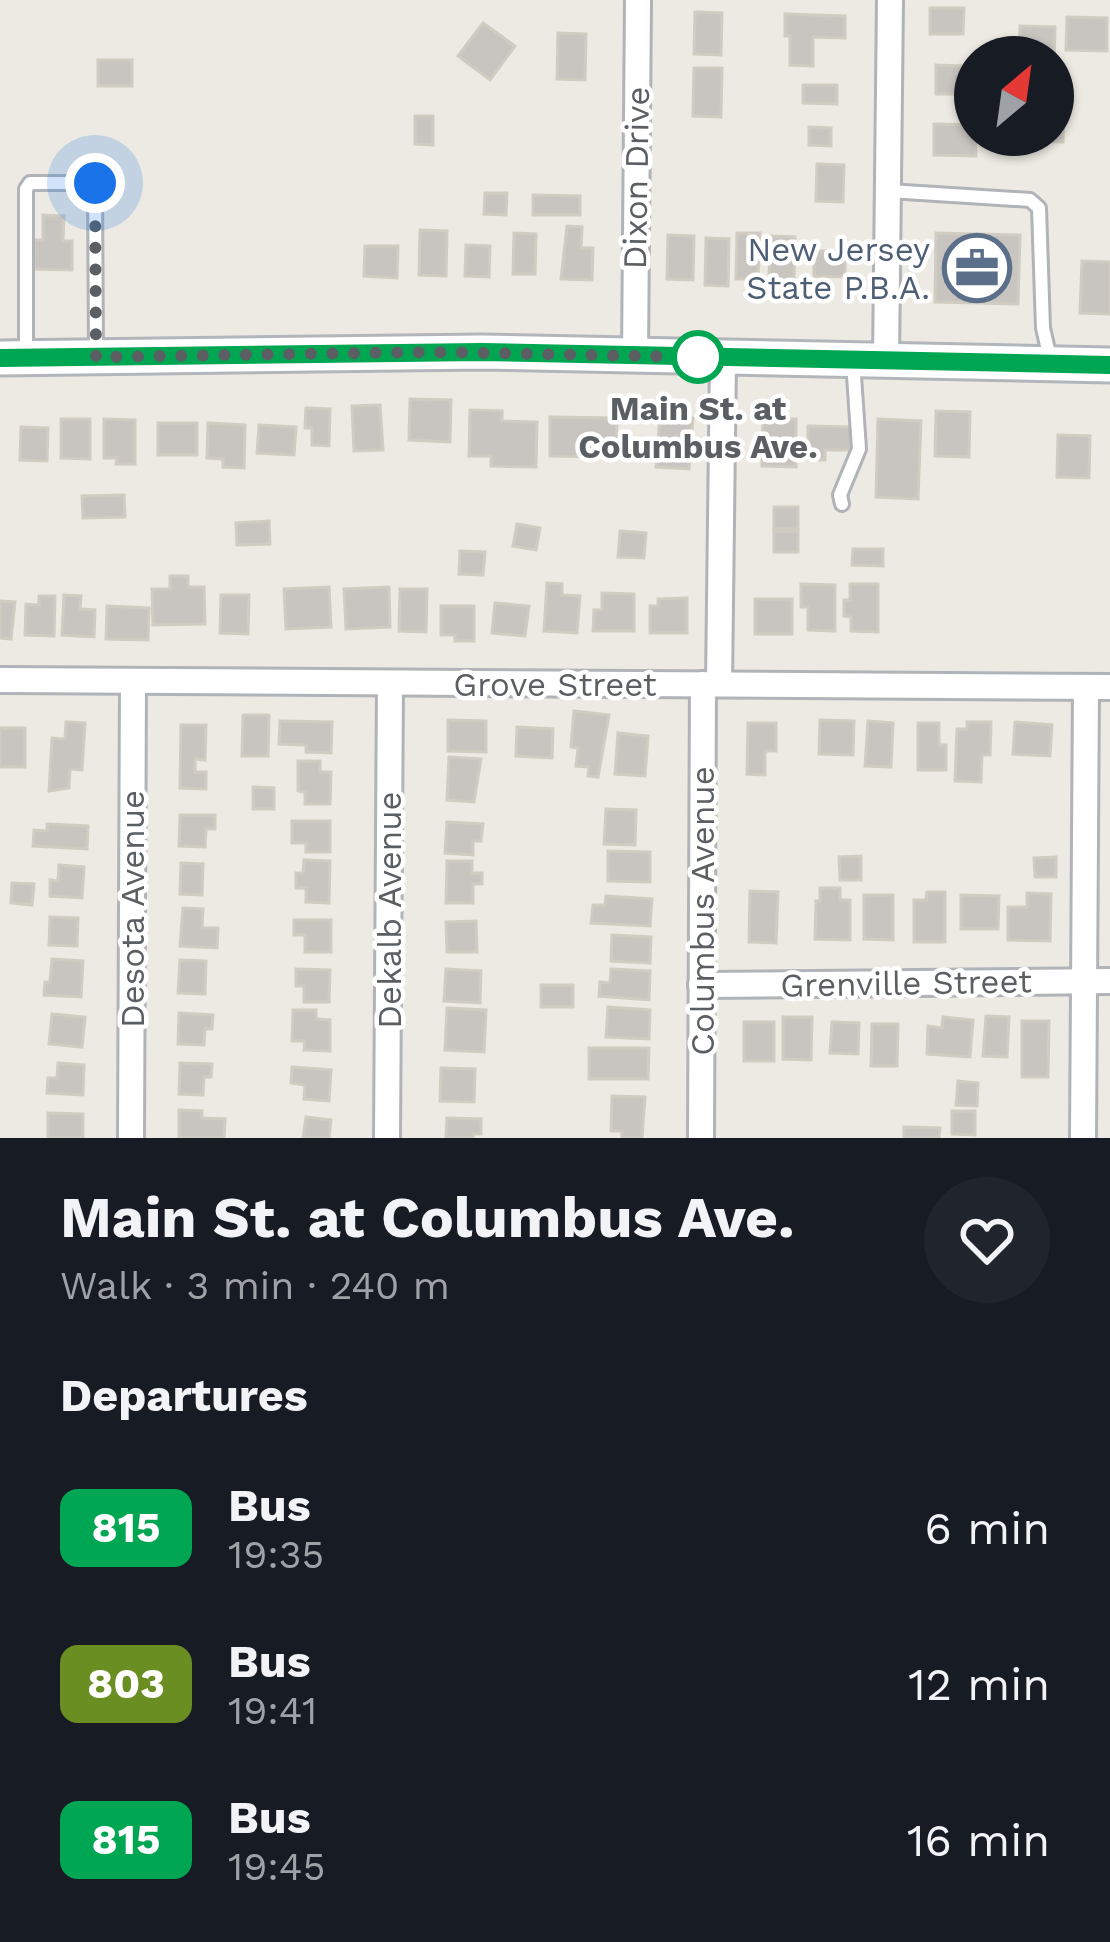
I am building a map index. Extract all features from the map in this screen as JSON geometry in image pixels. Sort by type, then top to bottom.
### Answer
[{"type":"main road","points":[[13,358],[408,352],[1110,365]]},
{"type":"street","name":"Dixon Drive","points":[[635,356],[638,0]]},
{"type":"street","points":[[870,360],[888,191],[890,0]]},
{"type":"street","name":"Columbus Avenue","points":[[700,1138],[723,357]]},
{"type":"street","name":"Grove Street","points":[[0,680],[1098,687]]},
{"type":"street","name":"Desota Avenue","points":[[131,1138],[134,681]]},
{"type":"street","name":"Dekalb Avenue","points":[[387,1138],[390,682]]},
{"type":"street","points":[[1083,1138],[1082,982],[1098,687]]},
{"type":"street","name":"Grenville Street","points":[[701,986],[1110,981]]},
{"type":"lane","points":[[13,358],[30,183],[95,183],[96,357]]},
{"type":"lane","points":[[888,191],[1030,200],[1039,208],[1043,328],[1052,364]]},
{"type":"lane","points":[[842,504],[840,495],[860,449],[870,360]]},
{"type":"building","points":[[930,8],[964,8],[963,34],[930,34]]},
{"type":"building","points":[[695,12],[722,13],[721,55],[694,54]]},
{"type":"building","points":[[785,14],[845,16],[845,38],[813,37],[813,66],[790,65]]},
{"type":"building","points":[[1067,17],[1107,18],[1107,51],[1074,50],[1074,36],[1066,36]]},
{"type":"building","points":[[483,23],[515,46],[490,80],[458,56]]},
{"type":"building","points":[[1020,26],[1055,27],[1055,36],[1020,36]]},
{"type":"building","points":[[558,33],[586,34],[585,80],[557,79]]},
{"type":"building","points":[[98,60],[132,60],[132,86],[98,86]]},
{"type":"building","points":[[936,65],[954,66],[954,94],[936,94]]},
{"type":"building","points":[[694,68],[722,68],[721,117],[693,116]]},
{"type":"building","points":[[803,85],[837,85],[837,104],[803,103]]},
{"type":"building","points":[[415,116],[433,116],[433,145],[415,144]]},
{"type":"building","points":[[934,124],[954,124],[954,155],[934,155]]},
{"type":"building","points":[[809,127],[831,128],[831,146],[809,145]]},
{"type":"building","points":[[817,164],[844,165],[843,202],[816,201]]},
{"type":"building","points":[[485,193],[507,193],[506,215],[484,214]]},
{"type":"building","points":[[533,195],[580,196],[580,215],[533,215]]},
{"type":"building","points":[[43,215],[64,216],[63,241],[72,241],[72,270],[34,269],[35,240],[43,240]]},
{"type":"building","points":[[567,226],[582,227],[581,248],[593,248],[592,280],[561,279]]},
{"type":"building","points":[[420,230],[447,231],[446,276],[419,275]]},
{"type":"building","points":[[514,233],[536,234],[535,274],[513,274]]},
{"type":"building","points":[[737,233],[760,233],[758,279],[736,279]]},
{"type":"building","name":"New Jersey State P.B.A.","points":[[936,233],[1020,235],[1018,304],[935,302]]},
{"type":"building","points":[[668,235],[694,236],[693,280],[667,279]]},
{"type":"building","points":[[770,236],[795,237],[794,281],[769,280]]},
{"type":"building","points":[[706,238],[729,239],[728,286],[705,285]]},
{"type":"building","points":[[466,245],[490,246],[489,277],[465,276]]},
{"type":"building","points":[[365,246],[398,246],[397,278],[364,276]]},
{"type":"building","points":[[814,251],[845,251],[845,277],[814,276]]},
{"type":"building","points":[[1082,261],[1110,262],[1110,314],[1080,313]]},
{"type":"building","points":[[410,399],[451,400],[450,442],[409,440]]},
{"type":"building","points":[[380,405],[383,450],[354,451],[352,406]]},
{"type":"building","points":[[306,408],[330,409],[329,446],[312,445],[312,428],[305,428]]},
{"type":"building","points":[[470,410],[502,411],[502,421],[537,422],[536,467],[491,466],[491,456],[469,456]]},
{"type":"building","points":[[936,411],[970,412],[969,457],[935,456]]},
{"type":"building","points":[[660,416],[693,418],[689,469],[656,467]]},
{"type":"building","points":[[550,417],[617,418],[616,457],[550,456]]},
{"type":"building","points":[[61,419],[90,419],[90,459],[61,458]]},
{"type":"building","points":[[104,419],[135,420],[135,464],[116,464],[117,458],[104,458]]},
{"type":"building","points":[[763,419],[796,419],[796,467],[762,466]]},
{"type":"building","points":[[878,419],[921,421],[918,499],[876,497]]},
{"type":"building","points":[[158,423],[197,423],[197,455],[158,455]]},
{"type":"building","points":[[208,423],[245,425],[244,468],[223,467],[223,459],[207,458]]},
{"type":"building","points":[[259,425],[296,427],[294,455],[257,453]]},
{"type":"building","points":[[808,426],[852,427],[851,450],[825,450],[825,460],[808,460]]},
{"type":"building","points":[[21,427],[48,428],[47,461],[20,460]]},
{"type":"building","points":[[1058,435],[1090,436],[1089,478],[1057,477]]},
{"type":"building","points":[[124,495],[125,517],[83,518],[82,496]]},
{"type":"building","points":[[774,507],[798,507],[798,529],[774,529]]},
{"type":"building","points":[[269,521],[270,544],[237,545],[236,523]]},
{"type":"building","points":[[517,524],[540,528],[536,550],[513,546]]},
{"type":"building","points":[[620,531],[646,533],[644,558],[618,557]]},
{"type":"building","points":[[774,531],[798,531],[798,552],[774,552]]},
{"type":"building","points":[[853,549],[883,549],[883,566],[852,565]]},
{"type":"building","points":[[460,551],[485,552],[483,575],[459,574]]},
{"type":"building","points":[[170,576],[188,576],[188,587],[204,587],[205,624],[153,625],[152,589],[170,589]]},
{"type":"building","points":[[547,583],[562,584],[562,595],[580,596],[577,633],[544,631]]},
{"type":"building","points":[[801,584],[835,585],[835,631],[808,630]]},
{"type":"building","points":[[850,584],[878,584],[878,632],[851,631],[851,617],[844,616]]},
{"type":"building","points":[[329,587],[331,627],[286,629],[284,589]]},
{"type":"building","points":[[389,587],[390,627],[346,629],[344,589]]},
{"type":"building","points":[[400,589],[427,589],[426,632],[399,631]]},
{"type":"building","points":[[602,593],[634,594],[634,631],[593,631],[594,610],[602,610]]},
{"type":"building","points":[[64,595],[81,596],[80,609],[95,610],[94,637],[62,635]]},
{"type":"building","points":[[221,595],[249,595],[248,634],[220,633]]},
{"type":"building","points":[[39,596],[55,596],[54,636],[25,635],[26,604],[39,605]]},
{"type":"building","points":[[687,598],[687,633],[650,633],[650,606],[658,606],[658,599]]},
{"type":"building","points":[[755,599],[792,599],[792,634],[755,634]]},
{"type":"building","points":[[0,601],[15,602],[11,639],[0,638]]},
{"type":"building","points":[[495,603],[529,606],[525,636],[492,633]]},
{"type":"building","points":[[107,606],[149,608],[148,640],[106,639]]},
{"type":"building","points":[[441,606],[474,606],[474,641],[441,635]]},
{"type":"building","points":[[574,711],[609,715],[598,777],[588,776],[589,767],[576,766],[578,748],[571,747]]},
{"type":"building","points":[[243,715],[269,715],[268,756],[242,756]]},
{"type":"building","points":[[448,720],[486,721],[486,752],[448,751]]},
{"type":"building","points":[[820,720],[854,721],[853,755],[819,754]]},
{"type":"building","points":[[280,721],[332,722],[331,753],[306,752],[306,745],[279,744]]},
{"type":"building","points":[[868,721],[893,723],[891,767],[865,766]]},
{"type":"building","points":[[66,722],[85,723],[82,770],[70,769],[69,788],[49,791],[52,738],[65,739]]},
{"type":"building","points":[[967,722],[991,722],[990,755],[982,755],[981,782],[955,781],[957,729],[967,729]]},
{"type":"building","points":[[1015,722],[1052,725],[1050,756],[1013,754]]},
{"type":"building","points":[[748,723],[776,723],[776,751],[765,751],[765,775],[747,774]]},
{"type":"building","points":[[918,723],[939,723],[939,745],[946,745],[946,770],[918,770]]},
{"type":"building","points":[[181,725],[206,725],[205,760],[195,759],[195,772],[206,772],[206,789],[180,788]]},
{"type":"building","points":[[517,727],[553,729],[552,758],[516,756]]},
{"type":"building","points":[[0,728],[25,728],[25,767],[0,767]]},
{"type":"building","points":[[618,733],[648,736],[645,776],[615,774]]},
{"type":"building","points":[[449,757],[481,759],[474,802],[447,800]]},
{"type":"building","points":[[298,761],[320,761],[320,772],[331,772],[330,804],[305,804],[305,792],[298,791]]},
{"type":"building","points":[[253,787],[274,788],[274,809],[253,809]]},
{"type":"building","points":[[606,809],[636,810],[635,845],[604,844]]},
{"type":"building","points":[[180,815],[215,815],[215,829],[206,829],[205,847],[179,846]]},
{"type":"building","points":[[292,821],[330,821],[330,852],[306,852],[306,843],[292,843]]},
{"type":"building","points":[[447,822],[483,824],[481,841],[473,841],[473,855],[445,853]]},
{"type":"building","points":[[47,824],[88,826],[87,849],[33,846],[34,830],[47,831]]},
{"type":"building","points":[[608,851],[650,852],[650,882],[608,881]]},
{"type":"building","points":[[861,856],[861,880],[840,880],[839,857]]},
{"type":"building","points":[[1056,857],[1056,877],[1035,877],[1034,858]]},
{"type":"building","points":[[304,860],[330,861],[329,903],[306,902],[306,888],[296,888],[296,873],[303,873]]},
{"type":"building","points":[[447,861],[472,861],[472,873],[482,873],[482,884],[473,884],[473,903],[446,903]]},
{"type":"building","points":[[181,863],[203,864],[202,895],[180,894]]},
{"type":"building","points":[[59,865],[84,867],[82,898],[50,896],[50,880],[58,881]]},
{"type":"building","points":[[12,883],[34,884],[32,905],[11,903]]},
{"type":"building","points":[[820,888],[840,888],[840,900],[850,900],[850,940],[815,939]]},
{"type":"building","points":[[750,891],[778,892],[776,943],[749,942]]},
{"type":"building","points":[[927,892],[945,892],[945,942],[914,942],[914,900],[926,900]]},
{"type":"building","points":[[1027,893],[1051,894],[1050,941],[1008,940],[1008,907],[1027,907]]},
{"type":"building","points":[[864,895],[893,895],[893,940],[864,939]]},
{"type":"building","points":[[961,895],[999,896],[998,929],[961,929]]},
{"type":"building","points":[[606,896],[652,899],[650,926],[591,923],[593,905],[605,905]]},
{"type":"building","points":[[183,908],[203,909],[202,928],[218,928],[217,948],[180,946]]},
{"type":"building","points":[[50,917],[78,918],[77,946],[49,945]]},
{"type":"building","points":[[294,920],[331,920],[331,952],[305,952],[305,935],[294,935]]},
{"type":"building","points":[[476,921],[477,952],[447,952],[446,922]]},
{"type":"building","points":[[612,935],[651,937],[650,963],[611,961]]},
{"type":"building","points":[[52,959],[83,961],[81,997],[44,995]]},
{"type":"building","points":[[180,960],[206,961],[205,994],[178,993]]},
{"type":"building","points":[[296,969],[330,970],[329,1002],[304,1002],[304,986],[296,986]]},
{"type":"building","points":[[446,969],[481,971],[480,1003],[444,1001]]},
{"type":"building","points":[[611,969],[650,971],[649,1000],[599,996],[600,982],[610,983]]},
{"type":"building","points":[[541,985],[573,985],[573,1007],[541,1007]]},
{"type":"building","points":[[608,1007],[650,1010],[649,1039],[606,1037]]},
{"type":"building","points":[[447,1008],[486,1010],[484,1052],[445,1050]]},
{"type":"building","points":[[293,1010],[316,1010],[316,1019],[330,1020],[330,1051],[304,1050],[305,1041],[292,1041]]},
{"type":"building","points":[[179,1013],[213,1015],[212,1029],[205,1029],[204,1045],[178,1044]]},
{"type":"building","points":[[52,1014],[85,1017],[82,1047],[49,1044]]},
{"type":"building","points":[[986,1016],[1009,1017],[1007,1057],[983,1056]]},
{"type":"building","points":[[783,1017],[812,1017],[811,1060],[783,1059]]},
{"type":"building","points":[[943,1017],[973,1020],[970,1057],[927,1054],[928,1026],[942,1028]]},
{"type":"building","points":[[1022,1021],[1049,1021],[1048,1077],[1022,1077]]},
{"type":"building","points":[[744,1022],[774,1022],[774,1061],[744,1061]]},
{"type":"building","points":[[832,1022],[859,1023],[858,1054],[830,1053]]},
{"type":"building","points":[[872,1024],[898,1024],[897,1066],[871,1066]]},
{"type":"building","points":[[589,1048],[649,1048],[648,1079],[589,1079]]},
{"type":"building","points":[[58,1063],[84,1065],[83,1095],[47,1093],[48,1078],[57,1078]]},
{"type":"building","points":[[180,1063],[212,1064],[211,1077],[204,1077],[203,1095],[179,1094]]},
{"type":"building","points":[[292,1067],[331,1070],[329,1101],[304,1099],[305,1085],[291,1083]]},
{"type":"building","points":[[441,1068],[475,1069],[474,1102],[440,1101]]},
{"type":"building","points":[[958,1081],[978,1083],[977,1106],[956,1105]]},
{"type":"building","points":[[612,1096],[645,1097],[642,1138],[622,1138],[622,1131],[611,1131]]},
{"type":"building","points":[[179,1110],[225,1119],[224,1138],[179,1138]]},
{"type":"building","points":[[952,1111],[975,1111],[975,1135],[952,1134]]},
{"type":"building","points":[[48,1113],[83,1114],[83,1138],[48,1138]]},
{"type":"building","points":[[306,1117],[331,1120],[329,1138],[303,1138]]},
{"type":"building","points":[[447,1118],[481,1119],[481,1134],[446,1138]]},
{"type":"building","points":[[904,1127],[940,1128],[939,1138],[904,1138]]},
{"type":"bus line","name":"815","points":[[0,358],[482,352],[1110,365]]},
{"type":"place","name":"New Jersey State P.B.A.","points":[[977,268]]},
{"type":"place","name":"Main St. at Columbus Ave.","points":[[698,357]]},
{"type":"route","points":[[95,183],[96,357],[432,352],[698,357]]}]
